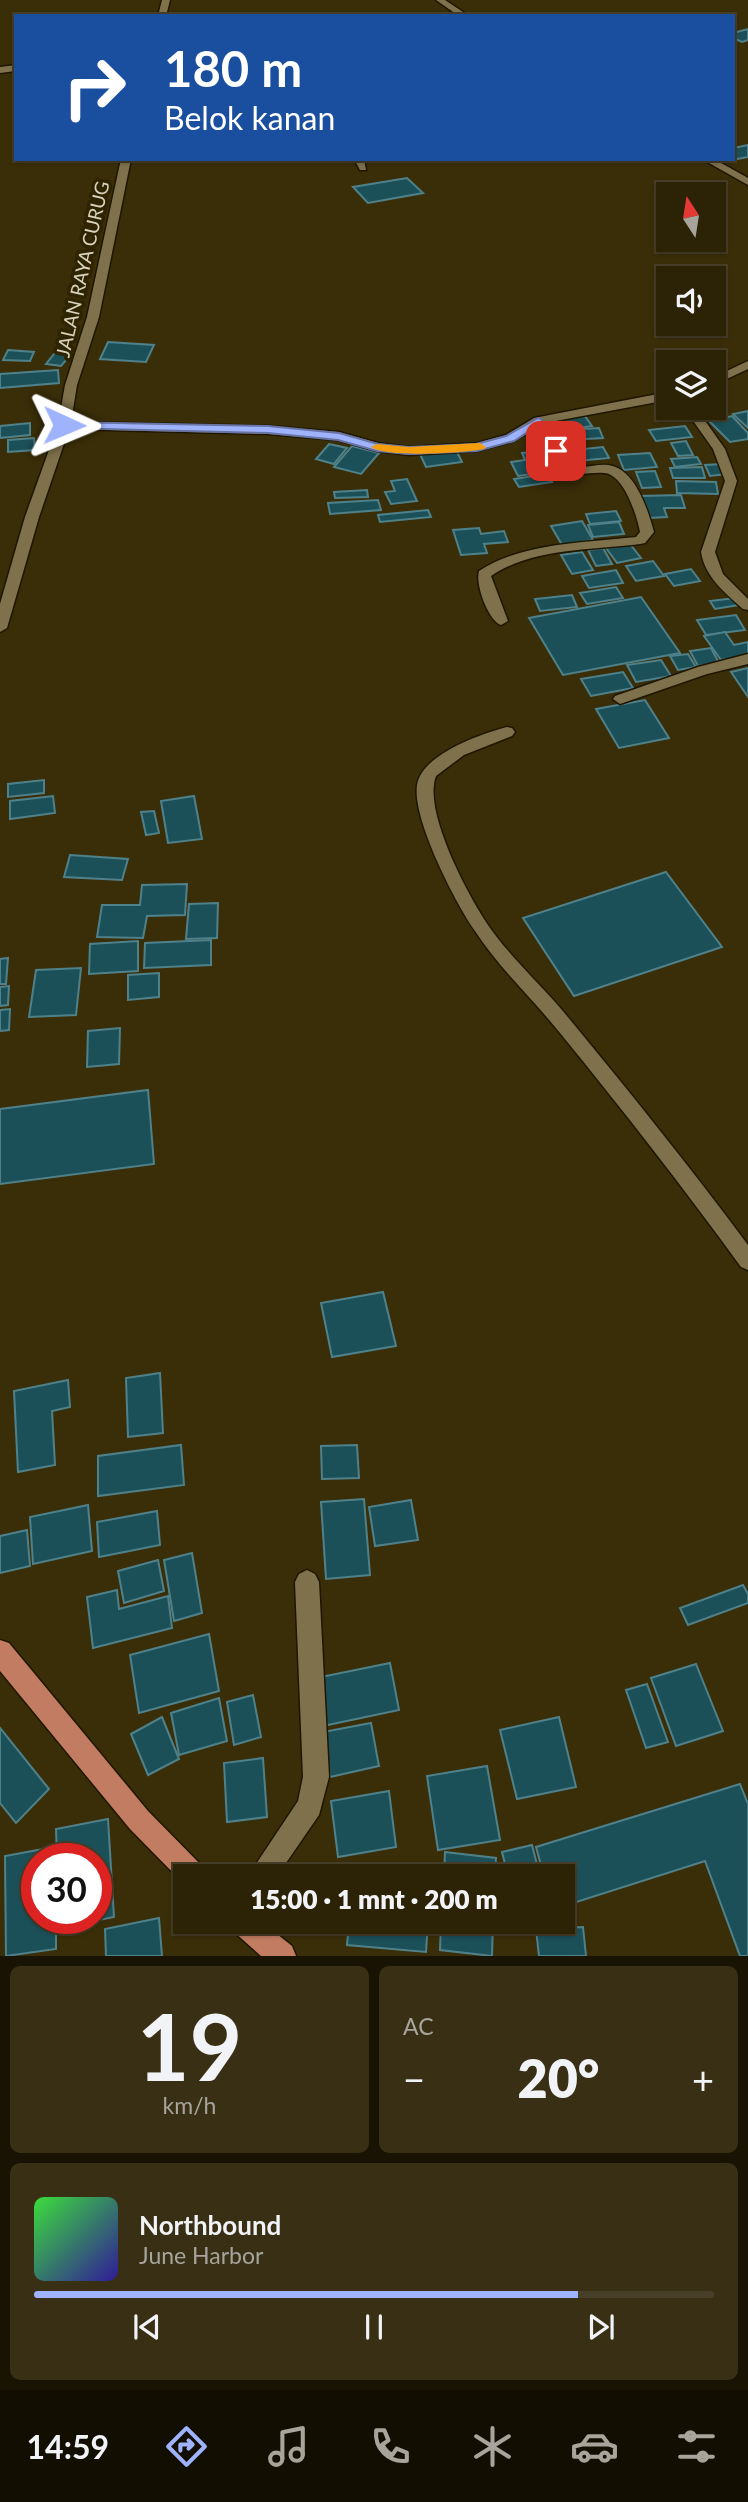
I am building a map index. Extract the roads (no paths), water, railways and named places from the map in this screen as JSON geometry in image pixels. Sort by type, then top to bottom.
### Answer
[{"type":"main road","points":[[0,1652],[139,1820],[182,1864]]},
{"type":"main road","points":[[256,1934],[282,1956]]},
{"type":"street","points":[[440,0],[463,14]]},
{"type":"street","name":"JALAN RAYA CURUG","points":[[0,628],[32,517],[64,425],[71,385],[93,317],[126,161]]},
{"type":"street","points":[[711,161],[748,182]]},
{"type":"street","points":[[726,377],[748,364]]},
{"type":"street","points":[[64,425],[268,430],[339,436],[377,447],[409,451],[477,447],[510,438],[538,421],[656,398]]},
{"type":"street","points":[[698,420],[719,449],[731,481],[708,552],[708,562],[748,606]]},
{"type":"street","points":[[501,621],[484,581],[484,575],[493,566],[547,553],[640,540],[647,531],[646,523],[623,475],[612,470],[570,470],[538,421]]},
{"type":"street","points":[[621,699],[703,670],[748,659]]},
{"type":"street","points":[[507,732],[441,761],[430,771],[424,785],[430,818],[453,876],[481,927],[684,1172],[748,1261]]},
{"type":"street","points":[[269,1864],[310,1806],[316,1777],[307,1582]]}]
